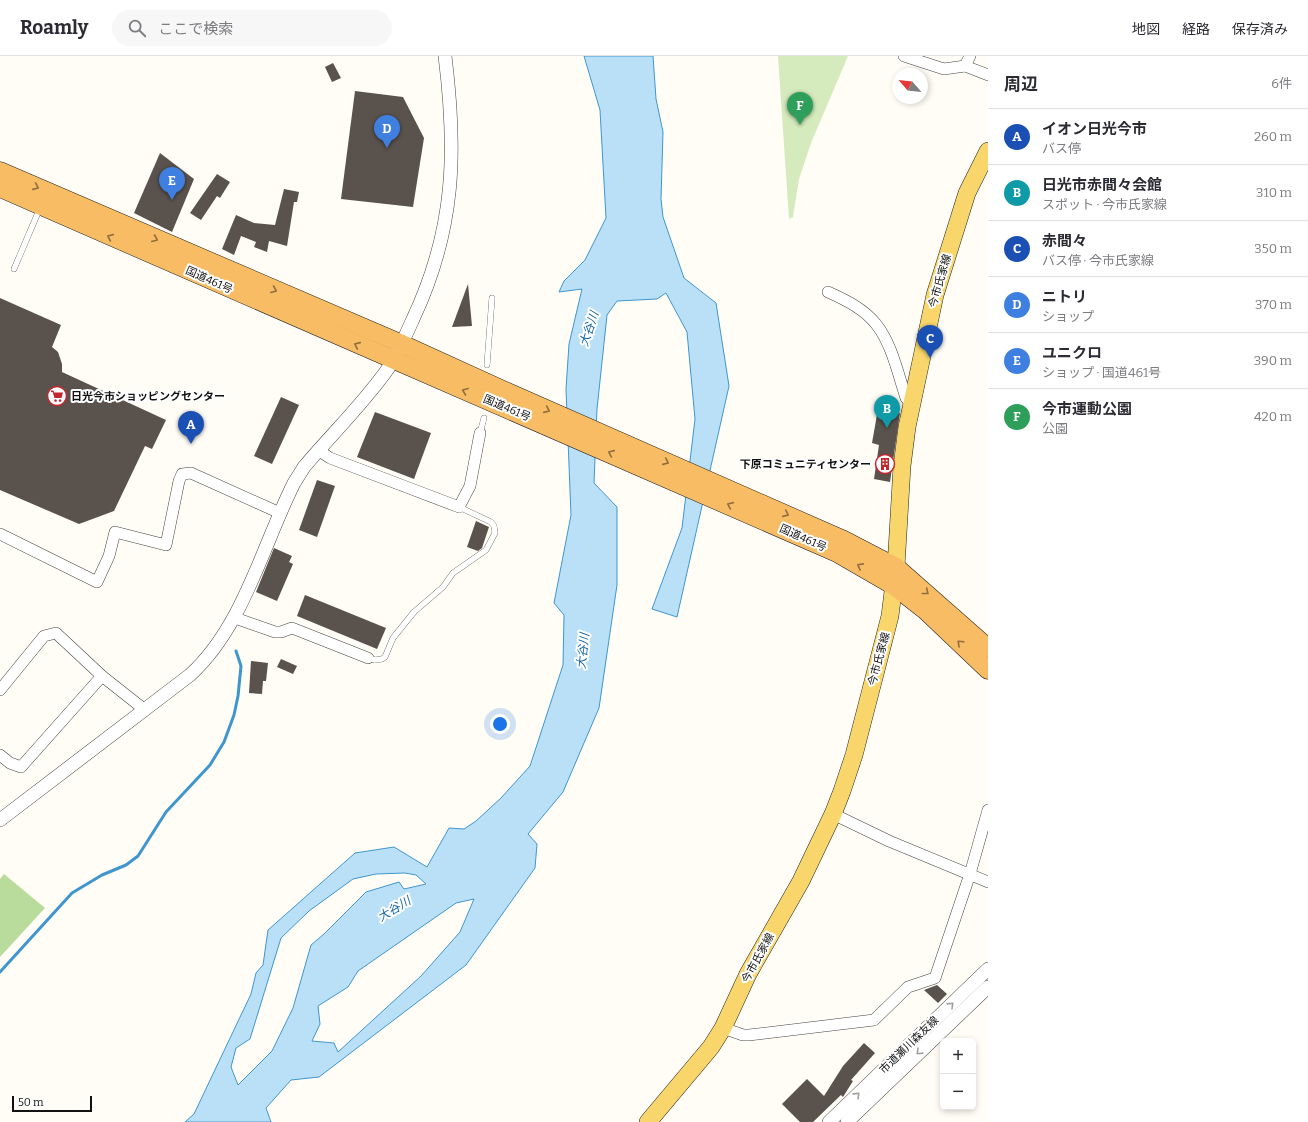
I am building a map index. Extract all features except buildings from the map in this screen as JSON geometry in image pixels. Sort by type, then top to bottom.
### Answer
[{"type":"highway","name":"国道461号","points":[[0,171],[402,344],[513,403]]},
{"type":"highway","name":"国道461号","points":[[0,188],[393,360],[513,403],[818,536],[872,554],[896,568],[988,648]]},
{"type":"highway","name":"国道461号","points":[[818,536],[864,568],[894,586],[926,611],[988,670]]},
{"type":"main road","name":"今市氏家線","points":[[648,1122],[711,1046],[723,1028],[746,978],[801,881],[833,814],[854,754],[886,634],[896,568],[902,466],[912,405],[934,295],[967,193],[988,152]]},
{"type":"street","points":[[0,820],[145,710],[206,660],[222,640],[235,618],[294,483],[318,450],[379,380],[393,360],[402,344],[430,279],[442,241],[448,210],[452,136],[445,56]]},
{"type":"street","points":[[904,56],[944,69],[968,61],[988,75]]},
{"type":"street","points":[[828,292],[859,308],[877,324],[888,346],[906,398],[912,405]]},
{"type":"street","points":[[318,450],[330,458],[459,507],[470,486],[480,433]]},
{"type":"street","points":[[0,534],[96,582],[110,556],[115,532],[166,545],[179,481],[182,474],[191,473],[280,513]]},
{"type":"street","points":[[235,618],[275,632],[281,632],[292,628],[368,658]]},
{"type":"street","points":[[0,690],[44,636],[56,633],[102,676],[145,710]]},
{"type":"street","points":[[0,755],[10,763],[21,767],[102,676]]},
{"type":"street","points":[[723,1028],[743,1035],[749,1035],[874,1020],[908,987],[935,978],[970,874],[988,810]]},
{"type":"street","points":[[833,814],[889,841],[988,882]]},
{"type":"street","name":"市道瀬川森友線","points":[[829,1122],[988,969]]},
{"type":"street","name":"市道瀬川森友線","points":[[847,1122],[988,987]]},
{"type":"lane","points":[[14,269],[40,206]]},
{"type":"lane","points":[[488,365],[492,298]]},
{"type":"lane","points":[[480,433],[484,418]]},
{"type":"lane","points":[[368,658],[375,660],[385,657],[393,638],[414,612],[443,587],[453,572],[480,555],[491,542],[495,533],[494,526],[491,522],[459,507]]},
{"type":"green space","points":[[778,56],[848,56],[811,143],[799,179],[793,217],[789,219]]},
{"type":"green space","points":[[4,874],[45,908],[0,957],[0,879]]},
{"type":"water","name":"大谷川","points":[[584,56],[653,56],[656,99],[663,132],[661,199],[663,217],[684,278],[716,303],[729,386],[677,617],[652,609],[682,528],[695,419],[687,332],[666,293],[657,299],[617,301],[607,315],[597,409],[594,483],[617,507],[617,585],[599,708],[563,792],[528,834],[537,844],[535,868],[466,965],[319,1077],[291,1080],[266,1108],[271,1122],[185,1122],[194,1114],[251,994],[256,973],[263,965],[268,930],[355,853],[394,847],[427,867],[449,828],[464,829],[476,821],[501,798],[530,766],[563,665],[564,615],[554,603],[571,515],[566,389],[569,344],[582,289],[559,292],[564,281],[585,260],[606,218],[600,110]],"holes":[[[405,873],[416,875],[426,884],[404,889],[399,882],[366,892],[311,945],[293,1008],[272,1051],[238,1085],[231,1067],[236,1048],[250,1039],[281,938],[309,911],[353,879],[376,874]],[[474,899],[460,932],[421,976],[338,1052],[334,1043],[312,1041],[320,1024],[318,1006],[348,987],[358,971],[456,903]]]},
{"type":"waterway","points":[[0,972],[72,893],[102,875],[126,865],[138,856],[166,812],[210,765],[224,742],[234,715],[238,696],[241,666],[236,651]]},
{"type":"place","name":"今市運動公園","points":[[800,125]]},
{"type":"place","name":"ニトリ","points":[[387,148]]},
{"type":"place","name":"ユニクロ","points":[[172,200]]},
{"type":"place","name":"赤間々","points":[[930,358]]},
{"type":"place","name":"日光今市ショッピングセンター","points":[[57,396]]},
{"type":"place","name":"日光市赤間々会館","points":[[887,428]]},
{"type":"place","name":"イオン日光今市","points":[[191,444]]},
{"type":"place","name":"下原コミュニティセンター","points":[[885,464]]}]
